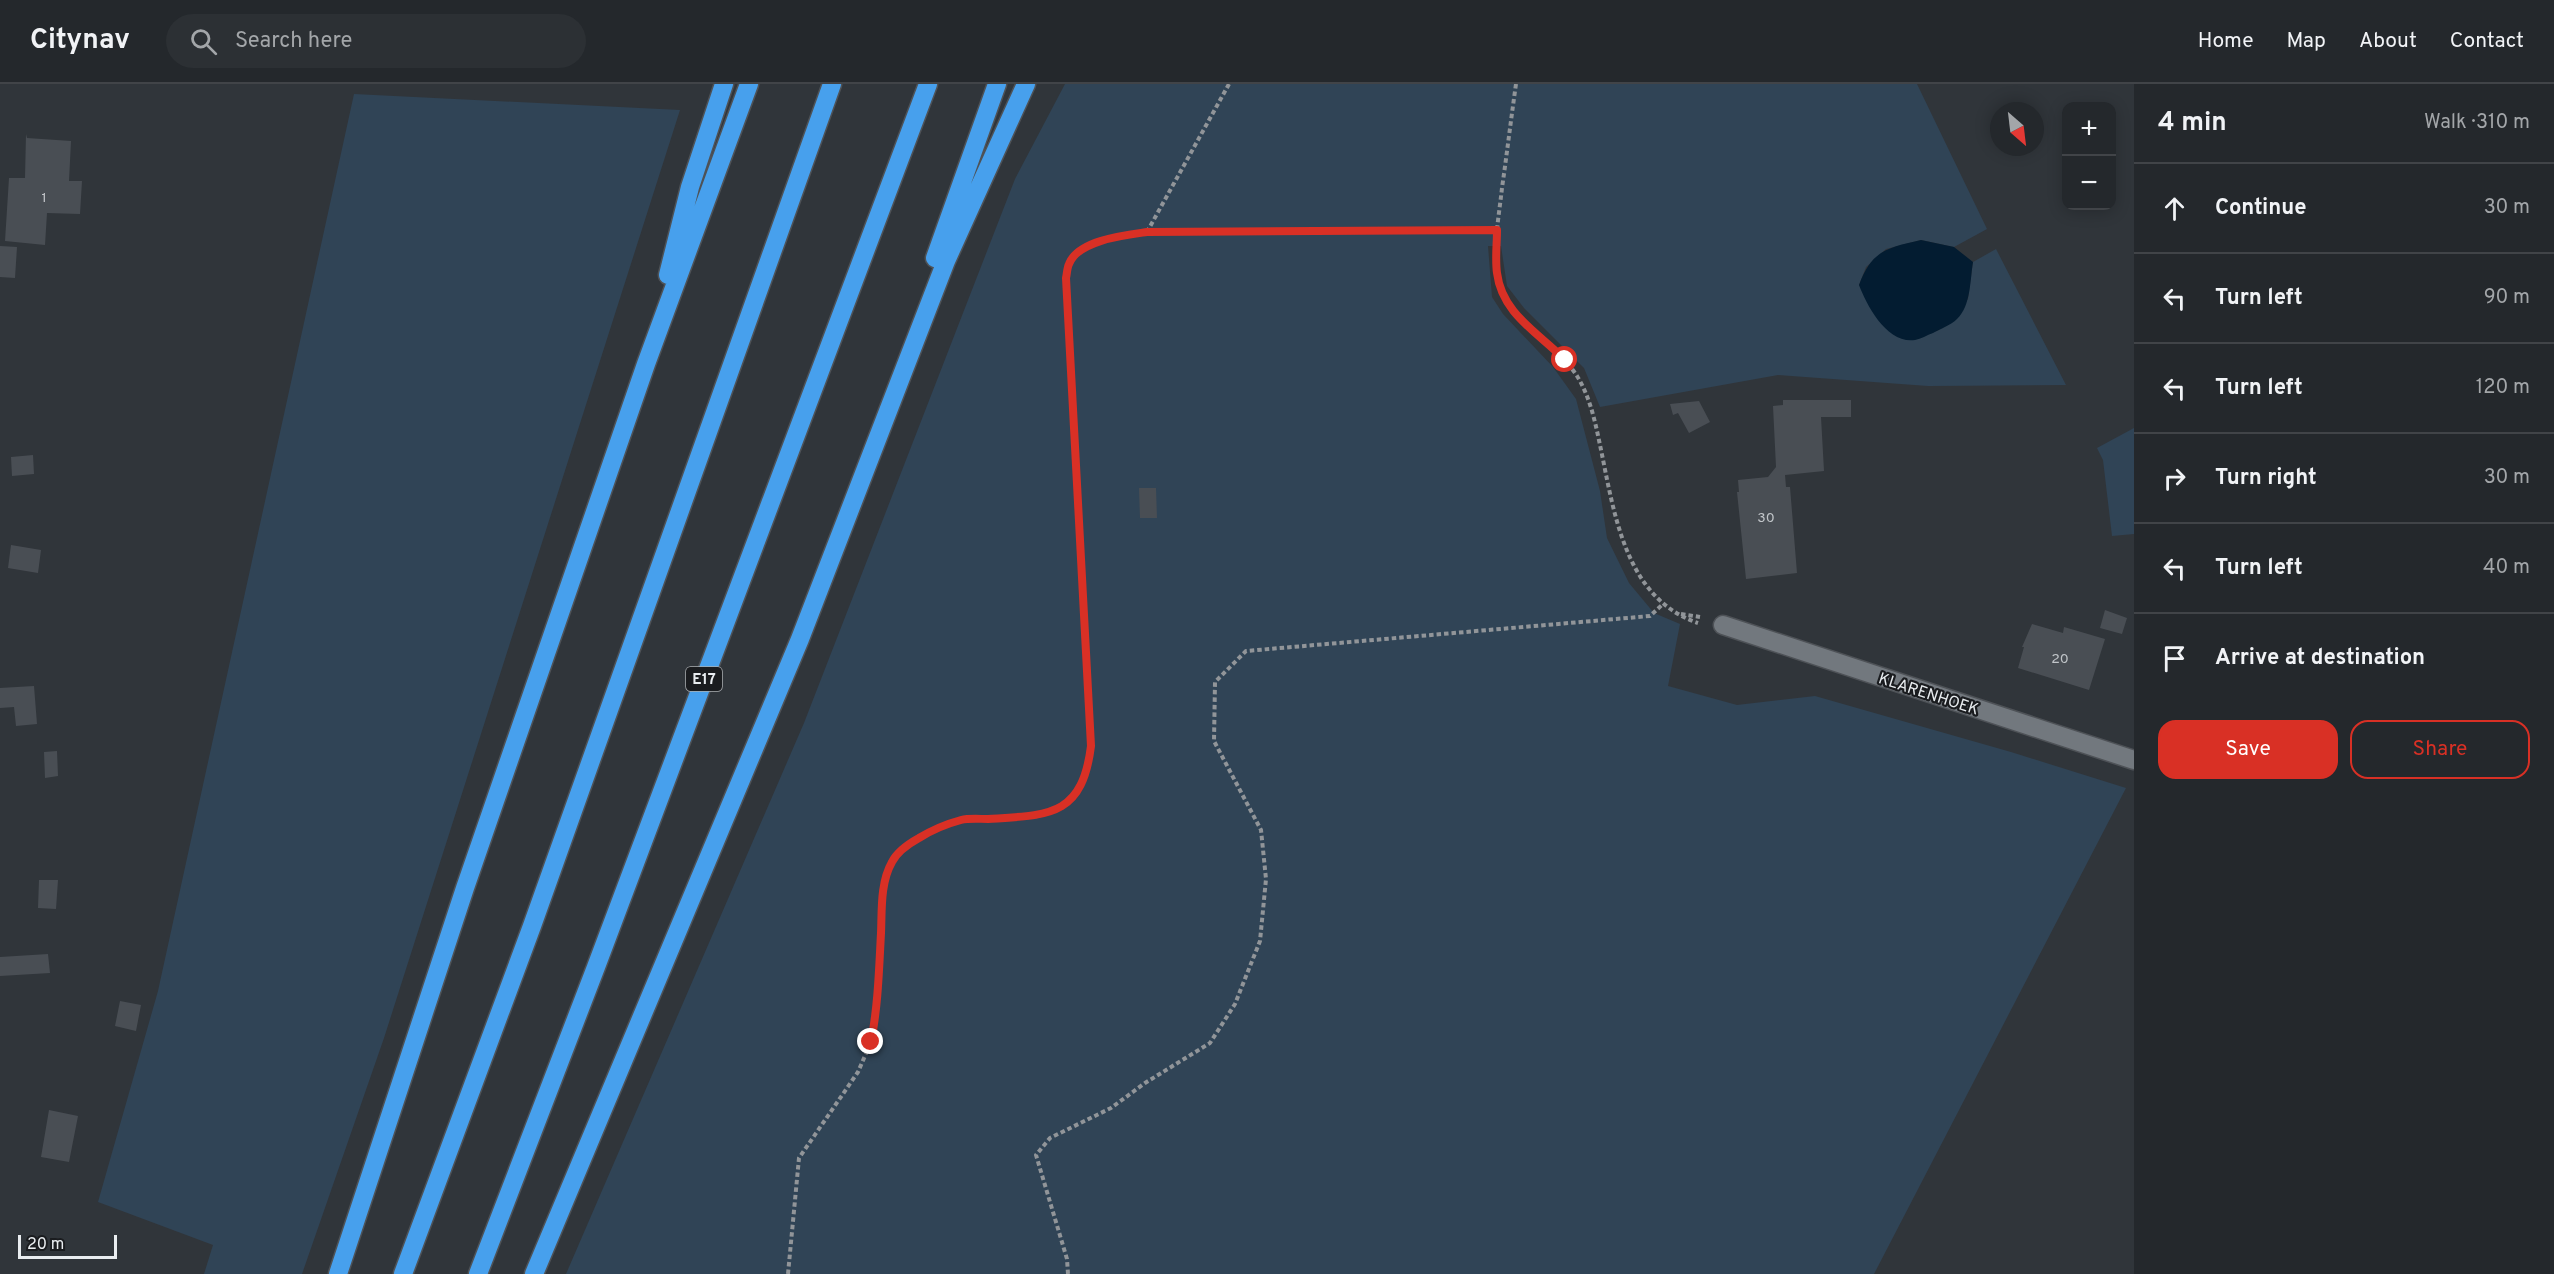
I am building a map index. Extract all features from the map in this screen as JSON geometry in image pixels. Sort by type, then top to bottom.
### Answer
[{"type":"highway","points":[[646,364],[690,188],[724,84]]},
{"type":"highway","points":[[339,1274],[465,888],[646,364],[749,84]]},
{"type":"highway","points":[[403,1274],[544,893],[832,84]]},
{"type":"highway","name":"E17","points":[[478,1274],[928,84]]},
{"type":"highway","points":[[800,639],[997,84]]},
{"type":"highway","points":[[534,1274],[800,639],[946,261],[1026,84]]},
{"type":"street","name":"KLARENHOEK","points":[[1724,626],[2134,760]]},
{"type":"path","points":[[1147,232],[1229,84]]},
{"type":"path","points":[[1516,84],[1497,230],[1497,273],[1501,289],[1515,315],[1565,360],[1587,395],[1624,544],[1632,565],[1642,581],[1663,604],[1678,614]]},
{"type":"path","points":[[788,1274],[799,1158],[858,1072],[871,1042],[876,1014],[884,888],[892,861],[910,843],[962,820],[1038,816],[1052,812],[1065,805],[1078,792],[1085,776],[1091,746],[1066,278],[1069,263],[1076,254],[1108,238],[1147,232],[1497,230]]},
{"type":"path","points":[[1068,1274],[1067,1259],[1036,1155],[1050,1138],[1111,1108],[1145,1083],[1210,1043],[1235,1004],[1260,941],[1266,879],[1260,830],[1214,741],[1215,682],[1246,651],[1650,616],[1663,604]]},
{"type":"shaded area","points":[[1065,84],[1917,84],[1987,229],[1954,247],[1921,240],[1886,249],[1866,267],[1859,285],[1895,335],[1914,340],[1939,330],[1968,299],[1973,262],[1996,249],[2066,385],[1928,386],[1778,375],[1600,407],[1584,368],[1524,308],[1507,286],[1501,246],[1488,246],[1492,297],[1503,314],[1553,367],[1576,399],[1600,491],[1607,538],[1629,583],[1654,613],[1680,624],[1668,686],[1737,705],[1815,696],[2011,752],[2126,788],[1874,1274],[566,1274],[804,723],[1015,179]]},
{"type":"shaded area","points":[[354,94],[680,110],[384,1038],[302,1274],[204,1274],[213,1245],[98,1202],[158,991]]},
{"type":"shaded area","points":[[1921,240],[1954,247],[1973,262],[1969,292],[1962,314],[1955,321],[1919,339],[1905,340],[1887,330],[1880,322],[1867,303],[1859,285],[1875,257],[1899,245]]},
{"type":"shaded area","points":[[2134,428],[2134,534],[2112,536],[2103,460],[2097,448]]},
{"type":"building","points":[[26,134],[27,138],[71,141],[69,181],[82,181],[80,214],[47,213],[45,245],[5,241],[9,178],[25,178]]},
{"type":"building","points":[[0,246],[17,247],[15,278],[0,277]]},
{"type":"building","points":[[1783,400],[1851,400],[1851,417],[1821,417],[1824,471],[1785,475],[1786,487],[1790,487],[1797,573],[1746,579],[1737,492],[1739,492],[1738,480],[1768,477],[1776,467],[1773,406],[1783,405]]},
{"type":"building","points":[[1699,401],[1710,422],[1689,433],[1678,413],[1673,415],[1670,404]]},
{"type":"building","points":[[33,455],[34,474],[12,476],[11,457]]},
{"type":"building","points":[[1139,488],[1156,488],[1157,518],[1140,518]]},
{"type":"building","points":[[11,545],[41,550],[38,573],[8,568]]},
{"type":"building","points":[[2105,610],[2127,618],[2122,634],[2100,628]]},
{"type":"building","points":[[2032,624],[2063,633],[2064,627],[2105,639],[2089,690],[2018,668],[2024,647],[2022,647]]},
{"type":"building","points":[[34,686],[37,724],[16,726],[14,707],[0,708],[0,688]]},
{"type":"building","points":[[57,751],[58,776],[45,778],[44,752]]},
{"type":"building","points":[[39,880],[58,880],[56,909],[38,908]]},
{"type":"building","points":[[48,954],[50,973],[0,976],[0,957]]},
{"type":"building","points":[[120,1001],[141,1005],[136,1031],[115,1026]]},
{"type":"building","points":[[49,1110],[78,1116],[69,1162],[41,1157]]},
{"type":"route","points":[[871,1042],[876,1014],[884,888],[892,861],[910,843],[934,829],[962,820],[1038,816],[1052,812],[1065,805],[1078,792],[1089,762],[1091,746],[1066,278],[1069,263],[1076,254],[1108,238],[1147,232],[1497,230],[1497,273],[1501,289],[1515,315],[1565,360]]}]
